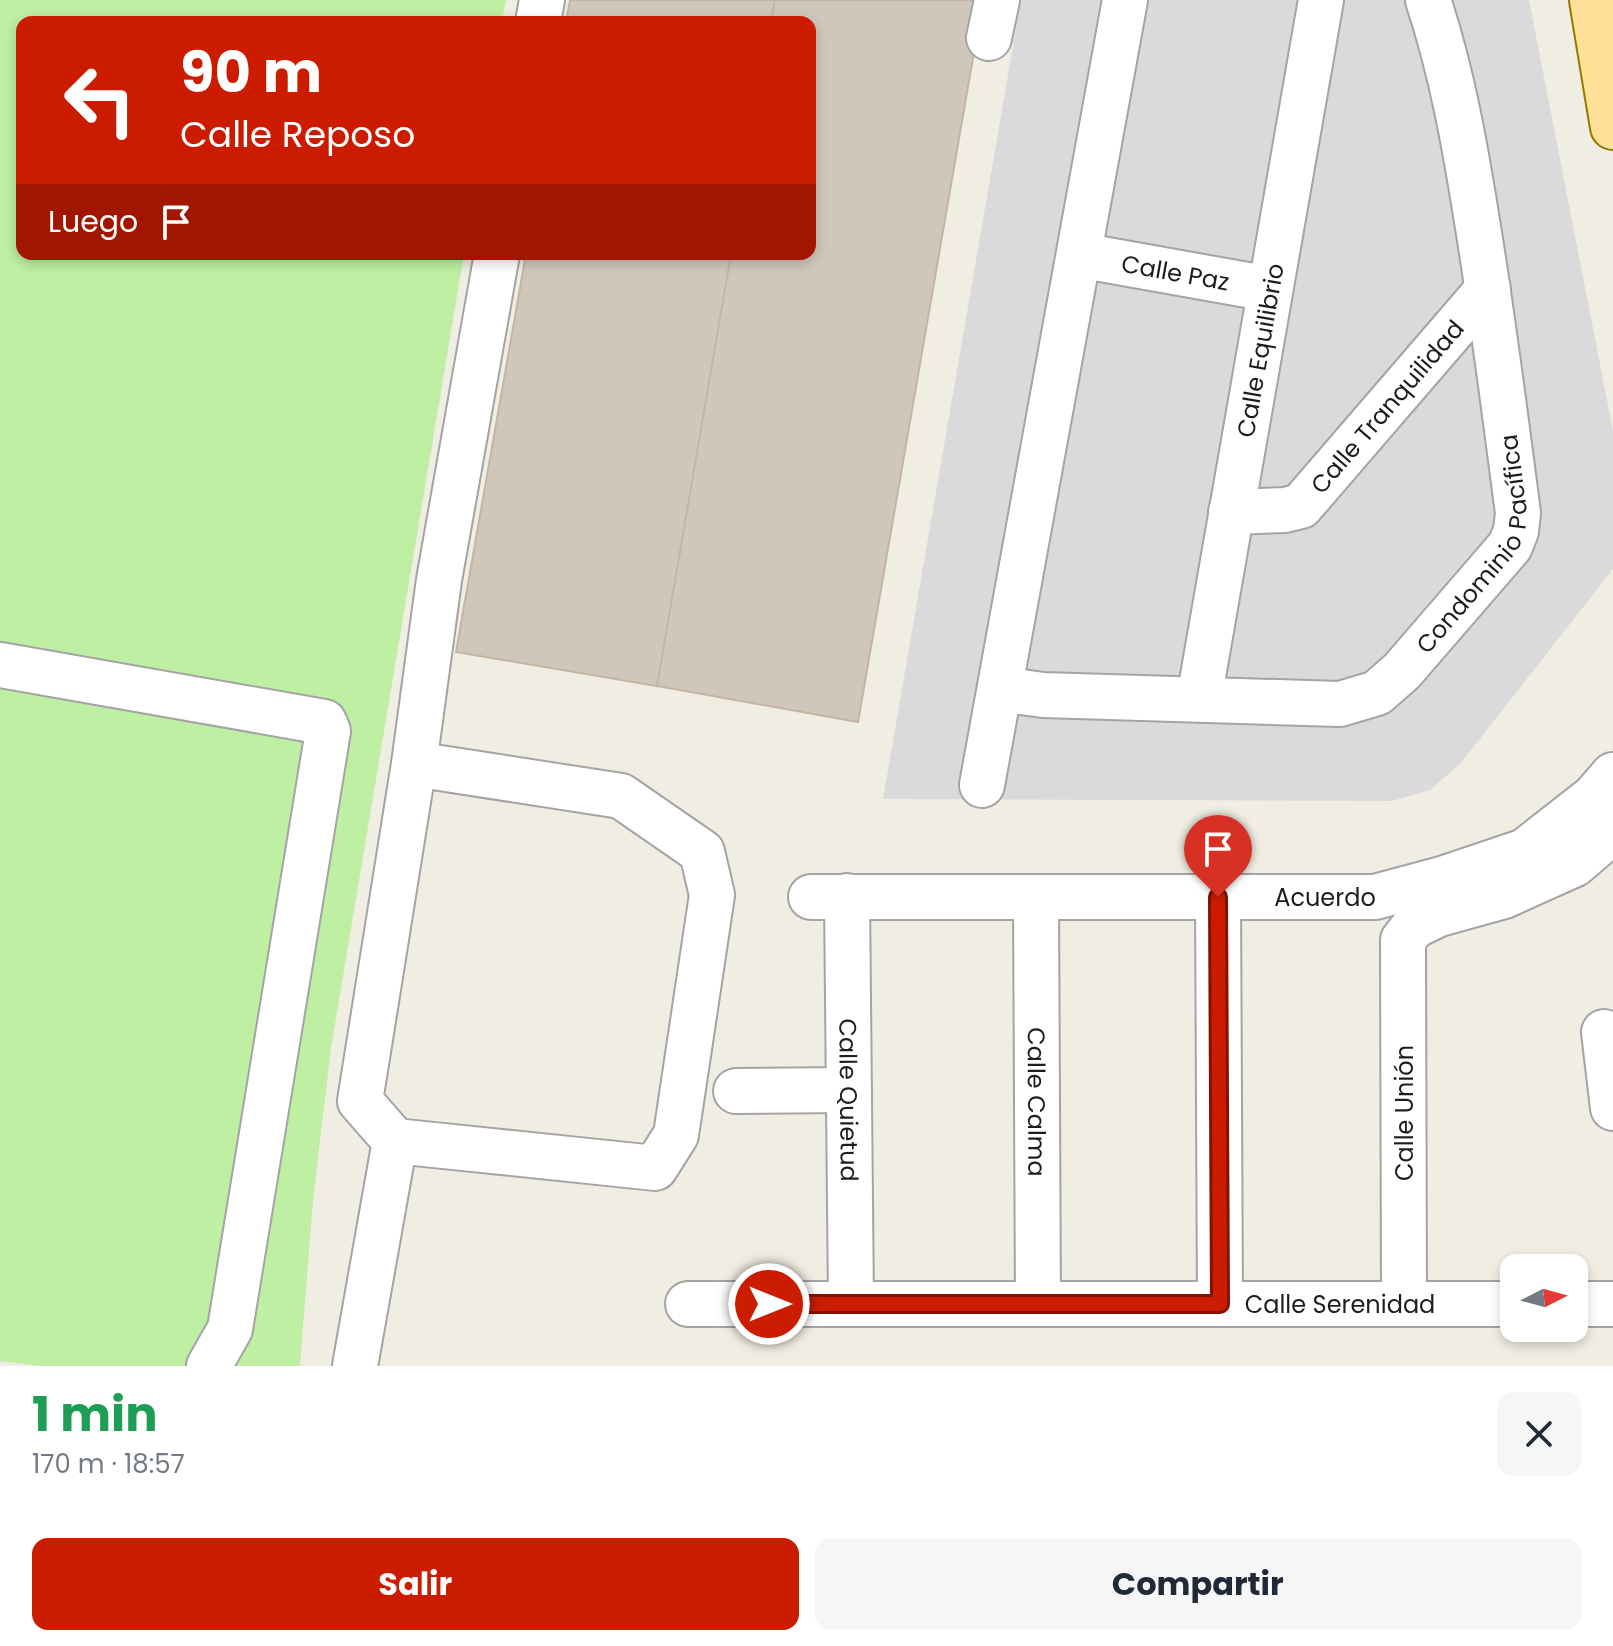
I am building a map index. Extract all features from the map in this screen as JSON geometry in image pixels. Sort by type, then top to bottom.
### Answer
[{"type":"main road","points":[[1592,0],[1613,127]]},
{"type":"street","points":[[982,785],[1125,0]]},
{"type":"street","name":"Calle Equilibrio","points":[[1199,699],[1321,0]]},
{"type":"street","name":"Condominio Pacífica","points":[[1000,689],[1043,695],[1340,704],[1377,693],[1402,671],[1510,546],[1518,513],[1488,289],[1468,165],[1444,48],[1428,0]]},
{"type":"street","name":"Calle Paz","points":[[1079,255],[1270,289]]},
{"type":"street","points":[[414,764],[621,796],[702,852],[712,895],[676,1135],[655,1168],[395,1141],[360,1101],[414,764],[439,580],[496,260]]},
{"type":"street","name":"Calle Tranquilidad","points":[[1231,512],[1285,510],[1301,506],[1488,289]]},
{"type":"street","points":[[0,665],[324,722],[328,731],[230,1329],[209,1366]]},
{"type":"street","name":"Acuerdo","points":[[1406,909],[1525,851],[1594,797],[1613,775]]},
{"type":"street","name":"Acuerdo","points":[[829,896],[1375,897],[1406,909],[1439,914],[1504,896],[1575,864],[1613,831]]},
{"type":"street","name":"Calle Quietud","points":[[829,896],[849,1090],[851,1304]]},
{"type":"street","points":[[1218,897],[1220,1304]]},
{"type":"street","name":"Calle Calma","points":[[1036,898],[1038,1304]]},
{"type":"street","name":"Calle Unión","points":[[1404,1304],[1403,940],[1406,909]]},
{"type":"street","points":[[1604,1032],[1613,1108]]},
{"type":"street","points":[[736,1091],[849,1090]]},
{"type":"street","points":[[355,1366],[395,1141]]},
{"type":"street","name":"Calle Serenidad","points":[[688,1304],[1500,1304]]},
{"type":"street","points":[[1588,1304],[1613,1304]]},
{"type":"shaded area","points":[[1021,0],[1529,0],[1613,431],[1613,569],[1460,764],[1430,790],[1392,801],[883,799]]},
{"type":"green space","points":[[0,0],[506,0],[503,16],[16,16],[16,260],[463,260],[331,1048],[313,1200],[300,1366],[41,1366],[0,1361]]},
{"type":"building","points":[[570,0],[775,0],[772,16],[567,16]]},
{"type":"building","points":[[775,0],[983,0],[858,722],[657,686],[730,260],[816,260],[816,16],[772,16]]},
{"type":"building","points":[[525,260],[730,260],[657,686],[456,652]]},
{"type":"route","points":[[769,1304],[1220,1304],[1218,897]]}]
